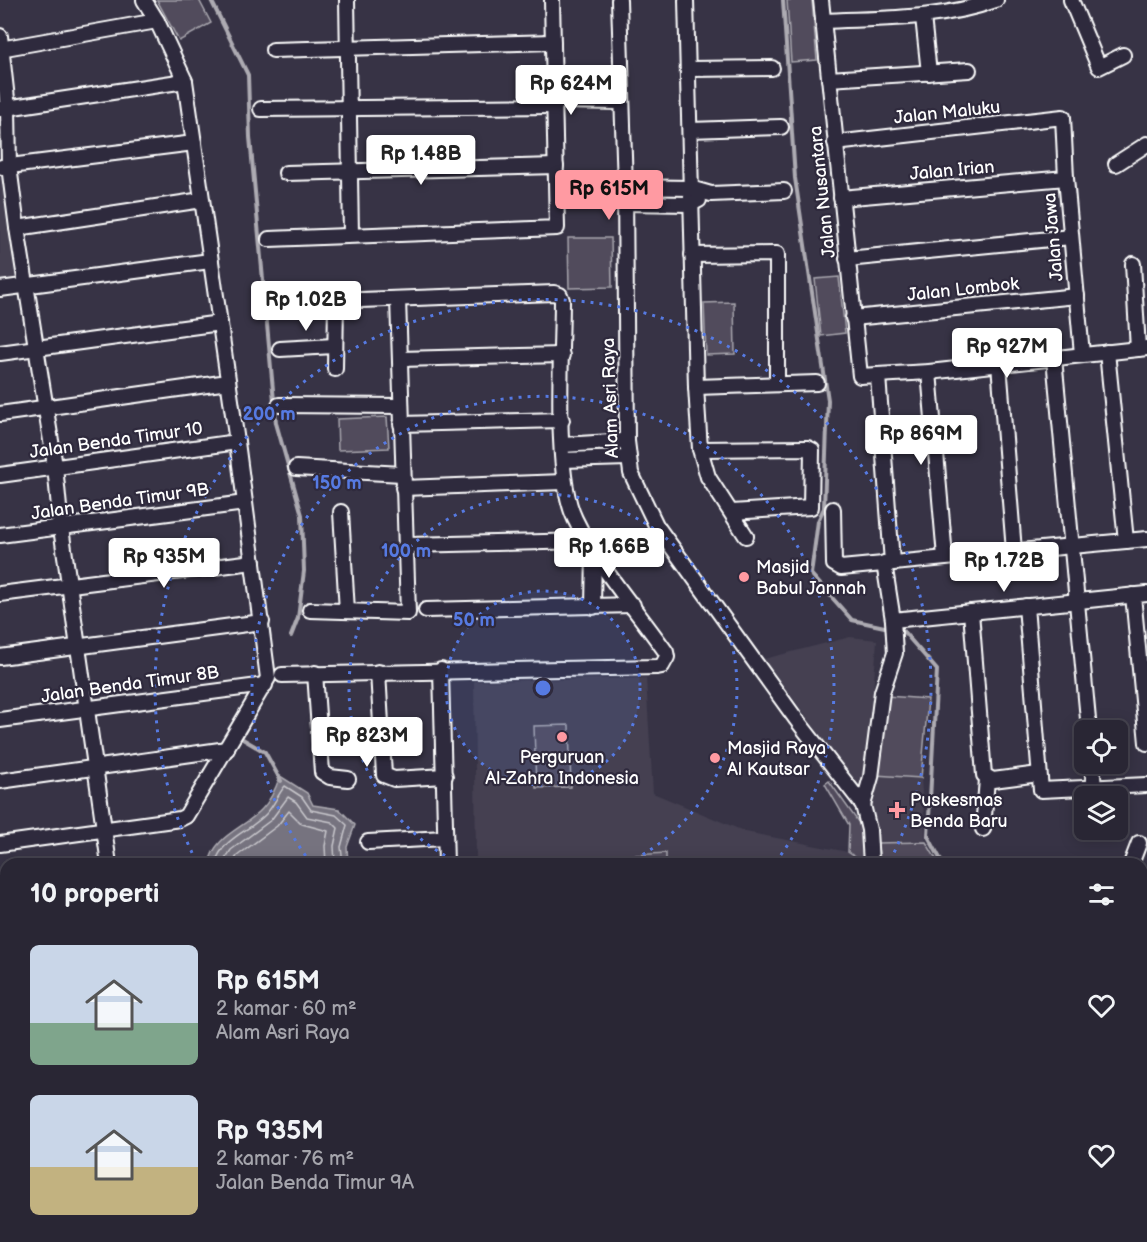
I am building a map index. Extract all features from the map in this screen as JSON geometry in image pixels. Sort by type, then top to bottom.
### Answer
[{"type":"street","points":[[0,843],[180,819],[186,816],[266,681],[262,622],[185,81],[157,21],[144,0]]},
{"type":"street","points":[[347,0],[351,235]]},
{"type":"street","points":[[269,239],[552,230],[557,228],[552,0]]},
{"type":"street","name":"Alam Asri Raya","points":[[619,0],[625,187],[628,458],[641,496],[657,525],[796,719],[862,805],[869,830],[871,858]]},
{"type":"street","points":[[686,0],[696,387],[700,449],[708,477],[746,536]]},
{"type":"street","name":"Jalan Nusantara","points":[[822,0],[858,372],[864,377],[878,376]]},
{"type":"street","points":[[824,21],[923,17],[966,11],[996,0]]},
{"type":"street","points":[[1071,0],[1099,67],[1123,55]]},
{"type":"street","points":[[923,17],[929,74]]},
{"type":"street","points":[[108,858],[61,528],[55,466],[5,166],[0,44],[157,21]]},
{"type":"street","points":[[273,50],[347,46],[553,42]]},
{"type":"street","points":[[689,69],[772,68]]},
{"type":"street","points":[[829,80],[969,70]]},
{"type":"street","points":[[4,109],[185,81]]},
{"type":"street","points":[[554,84],[621,85]]},
{"type":"street","points":[[261,109],[621,102]]},
{"type":"street","name":"Jalan Maluku","points":[[835,142],[1063,117]]},
{"type":"street","name":"Jalan Jawa","points":[[1063,117],[1066,178],[1082,354]]},
{"type":"street","points":[[690,130],[781,127]]},
{"type":"street","points":[[5,166],[194,143]]},
{"type":"street","points":[[1116,164],[1147,144]]},
{"type":"street","points":[[286,173],[556,166]]},
{"type":"street","name":"Jalan Irian","points":[[842,198],[1066,178]]},
{"type":"street","points":[[625,187],[690,188],[711,194],[784,191]]},
{"type":"street","points":[[625,204],[691,204],[711,194]]},
{"type":"street","points":[[17,228],[202,200]]},
{"type":"street","points":[[847,259],[1071,237]]},
{"type":"street","points":[[692,255],[777,254],[777,384]]},
{"type":"street","points":[[0,289],[210,261]]},
{"type":"street","points":[[862,805],[871,777],[882,692],[894,653],[878,376],[1143,348],[1141,290],[1133,264]]},
{"type":"street","points":[[279,303],[554,292],[560,295],[562,300],[564,482],[574,519],[590,546],[666,652],[667,657],[662,666],[282,675]]},
{"type":"street","name":"Jalan Lombok","points":[[853,318],[1077,296]]},
{"type":"street","points":[[310,610],[408,613],[398,299]]},
{"type":"street","points":[[335,369],[336,300]]},
{"type":"street","points":[[0,353],[220,323]]},
{"type":"street","points":[[280,349],[334,346]]},
{"type":"street","points":[[1107,352],[1126,541]]},
{"type":"street","points":[[400,359],[562,355]]},
{"type":"street","points":[[1054,358],[1079,601],[1088,720]]},
{"type":"street","points":[[999,364],[1014,551]]},
{"type":"street","points":[[929,372],[945,557]]},
{"type":"street","points":[[0,414],[228,382]]},
{"type":"street","points":[[696,387],[817,383]]},
{"type":"street","points":[[279,405],[400,406]]},
{"type":"street","points":[[401,424],[562,420]]},
{"type":"street","points":[[563,445],[627,441]]},
{"type":"street","name":"Jalan Benda Timur 10","points":[[0,475],[237,442]]},
{"type":"street","points":[[700,449],[808,448],[812,450],[811,507],[732,512]]},
{"type":"street","points":[[563,460],[628,458]]},
{"type":"street","points":[[296,468],[402,474]]},
{"type":"street","points":[[403,488],[564,482]]},
{"type":"street","name":"Jalan Benda Timur 9B","points":[[0,535],[245,503]]},
{"type":"street","points":[[833,509],[834,564],[841,568],[1147,539]]},
{"type":"street","points":[[340,512],[346,612]]},
{"type":"street","points":[[407,545],[590,546]]},
{"type":"street","points":[[590,546],[593,607]]},
{"type":"street","points":[[0,594],[253,562]]},
{"type":"street","points":[[893,620],[1147,594]]},
{"type":"street","points":[[1132,595],[1147,743]]},
{"type":"street","points":[[426,610],[633,605]]},
{"type":"street","points":[[1026,606],[1040,787],[1044,792],[1074,790]]},
{"type":"street","points":[[971,612],[984,774],[987,779],[983,829]]},
{"type":"street","points":[[0,657],[262,622]]},
{"type":"street","points":[[441,670],[446,858]]},
{"type":"street","points":[[378,672],[384,775],[394,779],[445,776]]},
{"type":"street","points":[[315,673],[322,772],[330,777],[348,779]]},
{"type":"street","name":"Jalan Benda Timur 8B","points":[[0,720],[266,681]]},
{"type":"street","points":[[0,781],[227,749]]},
{"type":"street","points":[[987,779],[1039,774]]},
{"type":"street","points":[[1128,786],[1147,785]]},
{"type":"street","points":[[368,842],[445,838]]},
{"type":"street","points":[[1133,858],[1138,843]]},
{"type":"shaded area","points":[[157,0],[199,0],[211,23],[179,41]]},
{"type":"shaded area","points":[[787,0],[812,0],[817,60],[791,62]]},
{"type":"shaded area","points":[[0,169],[4,169],[19,281],[0,284]]},
{"type":"shaded area","points":[[568,238],[611,238],[612,287],[569,288]]},
{"type":"shaded area","points":[[839,277],[845,333],[821,336],[815,279]]},
{"type":"shaded area","points":[[734,302],[735,354],[706,355],[704,303]]},
{"type":"shaded area","points":[[387,417],[389,448],[338,450],[337,419]]},
{"type":"shaded area","points":[[850,637],[877,640],[867,774],[860,789],[764,659]]},
{"type":"shaded area","name":"Perguruan Al-Zahra Indonesia","points":[[646,678],[653,793],[746,832],[848,852],[856,858],[476,858],[474,681]]},
{"type":"shaded area","points":[[886,696],[928,699],[921,778],[875,775]]},
{"type":"shaded area","points":[[569,725],[571,787],[536,788],[534,726]]},
{"type":"shaded area","name":"Puskesmas Benda Baru","points":[[875,775],[921,778],[926,842],[877,843],[872,816],[866,805]]},
{"type":"shaded area","points":[[829,781],[859,823],[863,834],[864,858],[857,858],[848,852],[849,825],[825,784]]},
{"type":"shaded area","points":[[926,842],[935,858],[880,858],[877,843]]},
{"type":"shaded area","points":[[666,853],[666,858],[588,858]]},
{"type":"water","points":[[280,776],[307,793],[313,805],[339,809],[355,825],[347,847],[348,858],[211,858],[223,839],[255,816],[273,794]]},
{"type":"waterway","points":[[211,0],[248,75],[250,137],[276,423],[302,515],[304,571],[298,618],[291,636]]},
{"type":"waterway","points":[[783,0],[795,178],[828,400],[824,508],[818,521],[811,574],[852,620],[903,631],[937,670],[928,836],[940,858]]},
{"type":"waterway","points":[[262,700],[241,738],[265,752],[281,781]]},
{"type":"place","name":"Masjid Babul Jannah","points":[[744,577]]},
{"type":"place","name":"Perguruan Al-Zahra Indonesia","points":[[562,737]]},
{"type":"place","name":"Masjid Raya Al Kautsar","points":[[715,758]]},
{"type":"place","name":"Puskesmas Benda Baru","points":[[897,810]]}]
